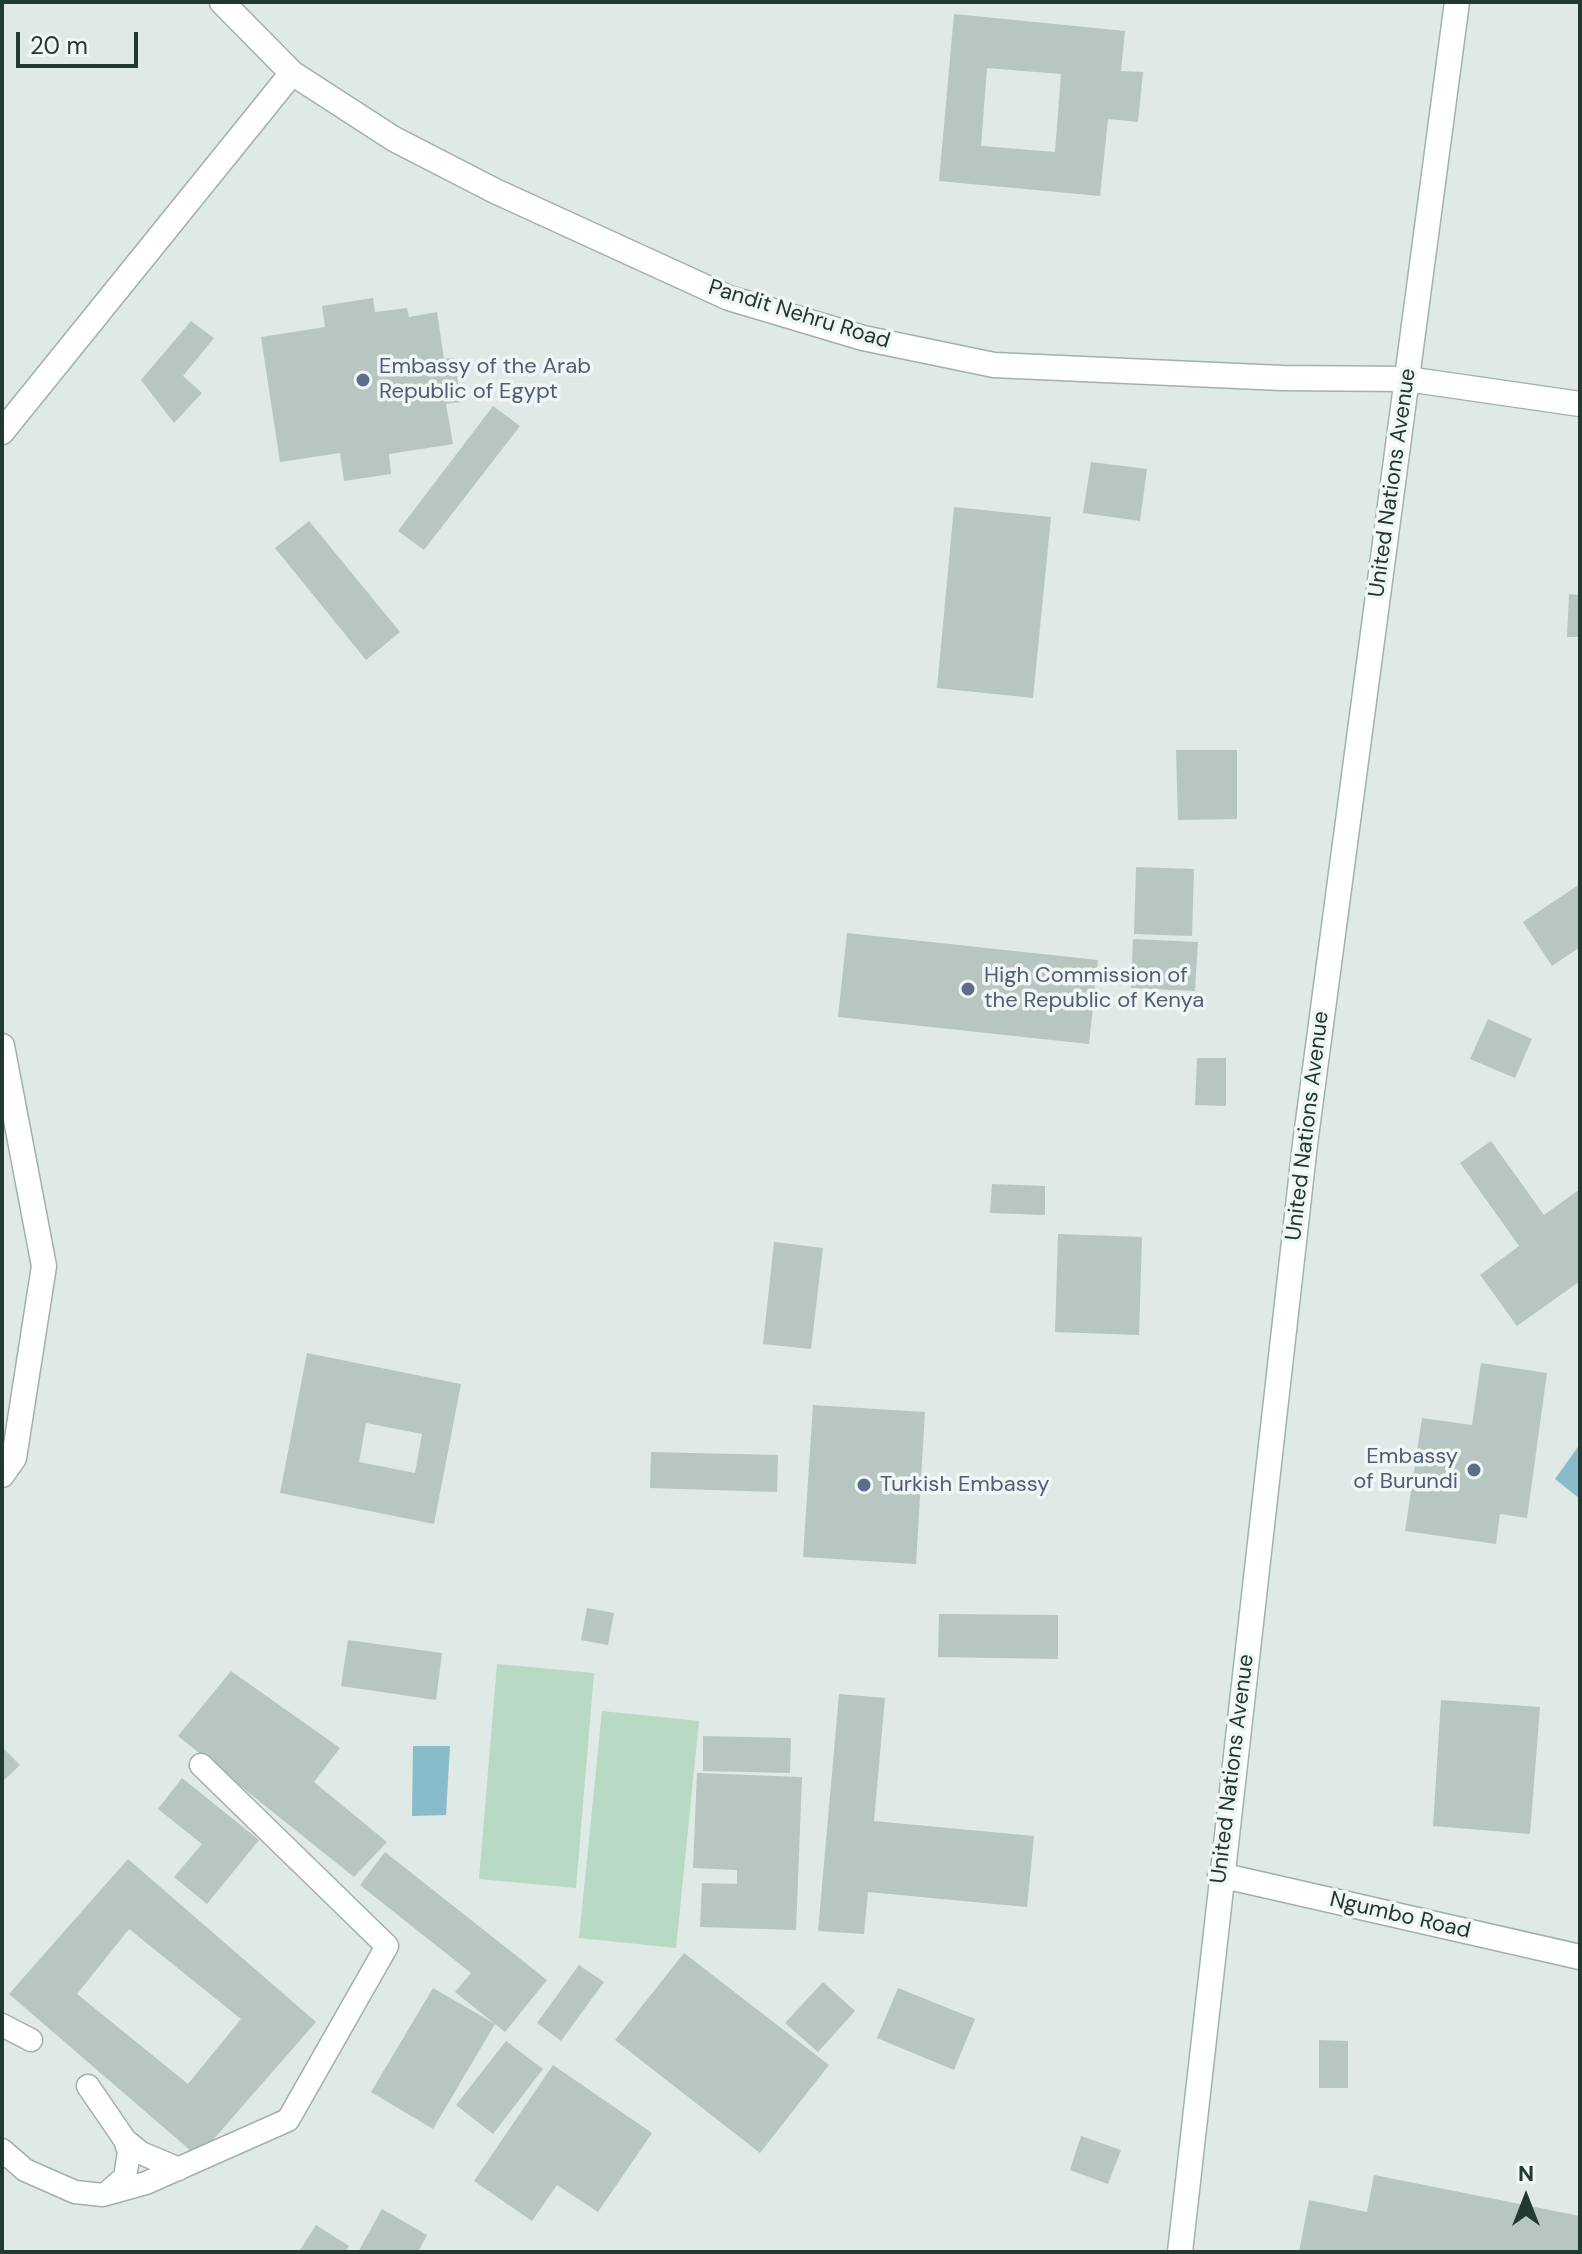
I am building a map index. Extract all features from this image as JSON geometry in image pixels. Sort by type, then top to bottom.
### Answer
[{"type":"street","name":"Pandit Nehru Road","points":[[222,2],[292,73],[394,139],[495,191],[729,298],[863,338],[994,365],[1282,378],[1407,379],[1580,404]]},
{"type":"street","name":"United Nations Avenue","points":[[1180,2252],[1220,1875],[1305,1144],[1457,2]]},
{"type":"street","points":[[2,432],[292,73]]},
{"type":"street","points":[[2,1046],[44,1266],[14,1458],[2,1475]]},
{"type":"street","name":"Ngumbo Road","points":[[1220,1875],[1580,1957]]},
{"type":"lane","points":[[2,2150],[25,2170],[75,2192],[103,2195],[179,2169],[288,2120],[387,1946],[201,1765]]},
{"type":"lane","points":[[2,2025],[31,2040]]},
{"type":"lane","points":[[88,2086],[125,2140],[129,2152],[125,2177],[116,2188],[103,2195]]},
{"type":"lane","points":[[125,2140],[141,2153],[179,2169]]},
{"type":"green space","points":[[497,1664],[594,1673],[576,1888],[479,1879]]},
{"type":"green space","points":[[602,1711],[699,1721],[676,1948],[579,1938]]},
{"type":"water","points":[[1580,1444],[1580,1499],[1555,1479]]},
{"type":"water","points":[[413,1746],[450,1746],[446,1815],[412,1816]]},
{"type":"building","points":[[954,14],[1125,31],[1121,71],[1143,72],[1138,122],[1108,119],[1100,196],[939,181]],"holes":[[[987,68],[1061,74],[1055,152],[981,146]]]},
{"type":"building","name":"Embassy of the Arab Republic of Egypt","points":[[373,298],[375,312],[407,308],[409,317],[437,312],[444,359],[454,358],[461,402],[446,404],[453,444],[389,454],[391,474],[344,481],[340,453],[280,462],[261,337],[325,327],[322,306]]},
{"type":"building","points":[[191,321],[214,338],[183,376],[202,393],[174,423],[141,380]]},
{"type":"building","points":[[493,406],[520,426],[424,550],[398,531]]},
{"type":"building","points":[[1091,462],[1147,469],[1140,521],[1083,513]]},
{"type":"building","points":[[954,507],[1051,517],[1033,698],[937,688]]},
{"type":"building","points":[[309,521],[400,632],[366,660],[275,548]]},
{"type":"building","points":[[1569,594],[1580,595],[1580,637],[1567,637]]},
{"type":"building","points":[[1176,750],[1237,750],[1237,819],[1178,820]]},
{"type":"building","points":[[1136,867],[1194,869],[1192,936],[1134,934]]},
{"type":"building","points":[[1580,884],[1580,947],[1552,966],[1523,922]]},
{"type":"building","name":"High Commission of the Republic of Kenya","points":[[847,933],[1098,960],[1089,1044],[838,1017]]},
{"type":"building","points":[[1133,939],[1198,942],[1195,991],[1131,988]]},
{"type":"building","points":[[1488,1019],[1532,1039],[1515,1078],[1470,1059]]},
{"type":"building","points":[[1197,1058],[1226,1058],[1226,1106],[1195,1105]]},
{"type":"building","points":[[1491,1141],[1544,1215],[1580,1189],[1580,1281],[1517,1326],[1480,1275],[1519,1246],[1460,1163]]},
{"type":"building","points":[[992,1184],[1045,1186],[1045,1215],[990,1213]]},
{"type":"building","points":[[1058,1234],[1142,1237],[1139,1335],[1055,1332]]},
{"type":"building","points":[[774,1242],[823,1248],[811,1349],[763,1344]]},
{"type":"building","points":[[307,1353],[461,1384],[434,1524],[280,1493]],"holes":[[[366,1423],[422,1434],[415,1473],[359,1462]]]},
{"type":"building","name":"Embassy of Burundi","points":[[1481,1363],[1547,1373],[1527,1518],[1500,1514],[1496,1544],[1405,1531],[1422,1418],[1472,1425]]},
{"type":"building","name":"Turkish Embassy","points":[[813,1405],[925,1412],[916,1564],[803,1557]]},
{"type":"building","points":[[651,1452],[778,1455],[777,1492],[650,1488]]},
{"type":"building","points":[[587,1608],[614,1613],[608,1645],[581,1640]]},
{"type":"building","points":[[939,1614],[1058,1615],[1058,1659],[938,1657]]},
{"type":"building","points":[[348,1640],[442,1653],[436,1700],[341,1686]]},
{"type":"building","points":[[231,1671],[340,1748],[314,1782],[387,1842],[354,1877],[178,1736]]},
{"type":"building","points":[[839,1694],[885,1698],[874,1821],[1034,1836],[1027,1907],[868,1892],[864,1934],[818,1931]]},
{"type":"building","points":[[1441,1700],[1540,1707],[1530,1834],[1433,1826]]},
{"type":"building","points":[[703,1736],[791,1738],[790,1773],[703,1771]]},
{"type":"building","points":[[2,1747],[20,1765],[2,1782]]},
{"type":"building","points":[[697,1773],[802,1777],[796,1930],[700,1927],[702,1883],[737,1884],[737,1870],[693,1868]]},
{"type":"building","points":[[182,1778],[259,1840],[207,1904],[174,1877],[202,1844],[158,1809]]},
{"type":"building","points":[[385,1852],[547,1980],[505,2032],[455,1992],[471,1973],[360,1885]]},
{"type":"building","points":[[128,1859],[316,2022],[198,2157],[9,1994]],"holes":[[[129,1929],[241,2019],[188,2084],[77,1994]]]},
{"type":"building","points":[[684,1953],[829,2065],[760,2153],[615,2040]]},
{"type":"building","points":[[579,1965],[604,1982],[561,2041],[537,2023]]},
{"type":"building","points":[[823,1982],[855,2011],[818,2052],[785,2023]]},
{"type":"building","points":[[433,1988],[495,2024],[433,2129],[371,2092]]},
{"type":"building","points":[[898,1988],[975,2019],[954,2070],[877,2038]]},
{"type":"building","points":[[1319,2040],[1348,2041],[1348,2088],[1319,2088]]},
{"type":"building","points":[[506,2041],[543,2069],[493,2134],[456,2105]]},
{"type":"building","points":[[553,2065],[652,2133],[598,2212],[557,2185],[532,2221],[474,2181]]},
{"type":"building","points":[[1081,2136],[1121,2150],[1108,2184],[1070,2170]]},
{"type":"building","points":[[1374,2175],[1580,2216],[1580,2252],[1299,2252],[1309,2200],[1367,2212]]},
{"type":"building","points":[[382,2209],[427,2235],[418,2252],[358,2252]]},
{"type":"building","points":[[316,2225],[349,2246],[345,2252],[300,2250]]},
{"type":"place","name":"Embassy of the Arab Republic of Egypt","points":[[363,380]]},
{"type":"place","name":"High Commission of the Republic of Kenya","points":[[968,989]]},
{"type":"place","name":"Embassy of Burundi","points":[[1474,1470]]},
{"type":"place","name":"Turkish Embassy","points":[[864,1485]]}]
